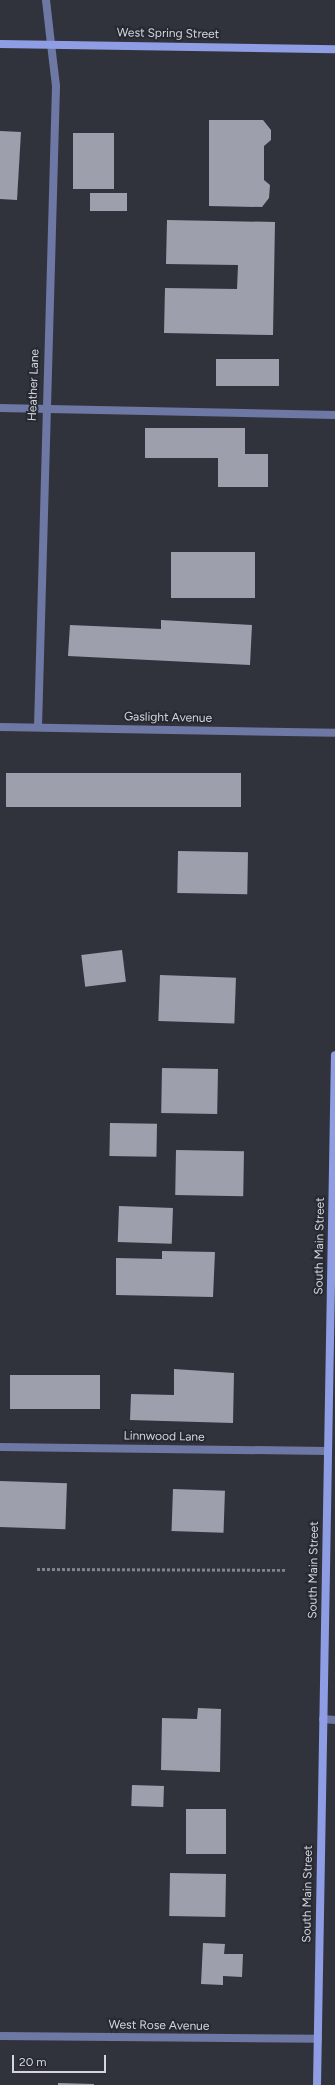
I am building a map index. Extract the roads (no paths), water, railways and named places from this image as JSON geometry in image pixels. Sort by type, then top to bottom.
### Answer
[{"type":"main road","name":"West Spring Street","points":[[0,44],[335,49]]},
{"type":"main road","name":"South Main Street","points":[[317,2085],[335,1055]]},
{"type":"street","name":"Heather Lane","points":[[38,727],[45,408],[56,86],[46,0]]},
{"type":"street","points":[[0,408],[335,415]]},
{"type":"street","name":"Gaslight Avenue","points":[[0,727],[335,733]]},
{"type":"street","name":"Linnwood Lane","points":[[0,1447],[328,1451]]},
{"type":"street","points":[[323,1719],[335,1720]]},
{"type":"street","name":"West Rose Avenue","points":[[0,2036],[318,2039]]}]
